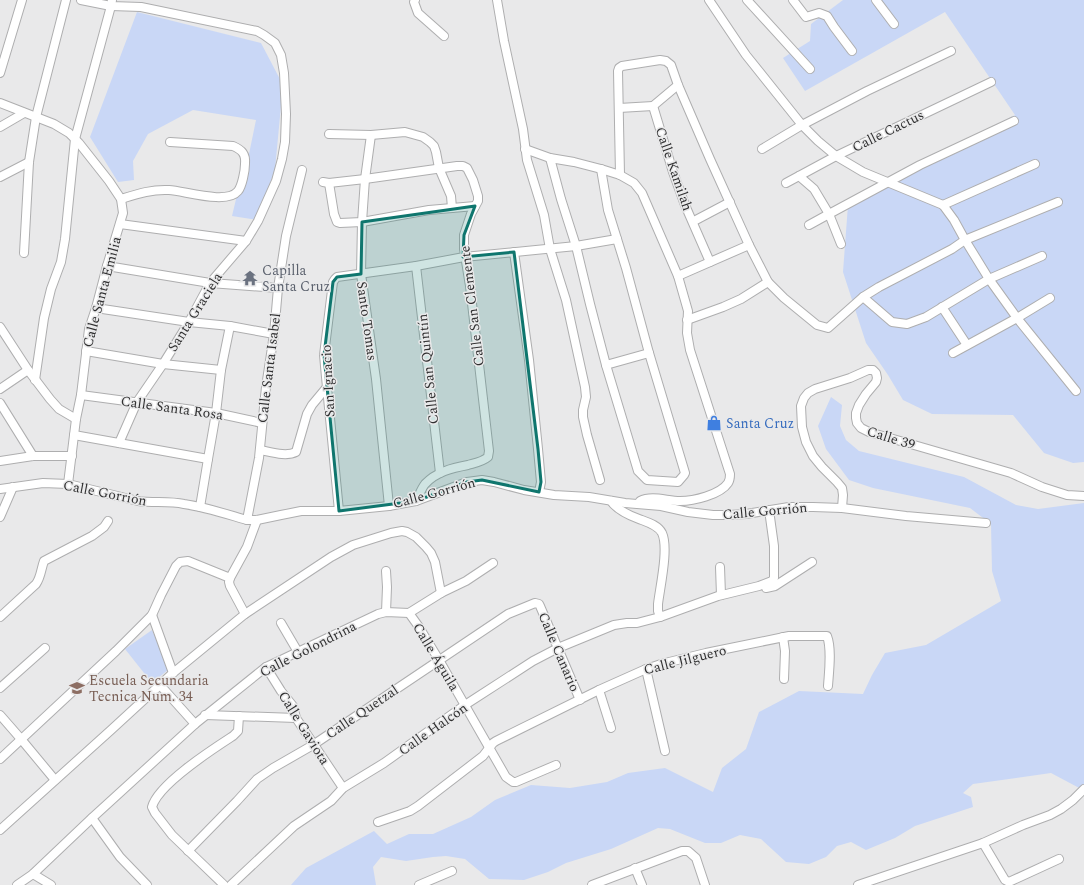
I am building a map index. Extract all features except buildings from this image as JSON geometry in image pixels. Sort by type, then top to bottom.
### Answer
[{"type":"street","points":[[0,73],[22,0]]},
{"type":"street","points":[[24,253],[29,162],[36,117],[66,0]]},
{"type":"street","points":[[81,0],[143,4]]},
{"type":"street","points":[[415,0],[414,2],[418,13],[444,36]]},
{"type":"street","points":[[497,0],[504,41],[523,129],[527,160],[544,215],[550,249],[566,300],[585,387],[586,397],[583,417],[600,480]]},
{"type":"street","points":[[709,0],[746,55],[802,126],[818,141],[836,156],[863,172],[943,205],[954,220],[990,279],[1017,318],[1076,391]]},
{"type":"street","points":[[747,0],[810,69]]},
{"type":"street","points":[[793,0],[806,17],[819,13],[827,16],[852,51]]},
{"type":"street","points":[[876,0],[894,24]]},
{"type":"street","points":[[35,380],[44,318],[51,289],[61,262],[65,239],[75,139],[112,3]]},
{"type":"street","name":"Santa Graciela","points":[[119,443],[137,402],[163,364],[210,283],[246,241],[258,221],[276,181],[285,142],[286,114],[284,72],[281,55],[275,43],[264,35],[250,29],[143,4]]},
{"type":"street","points":[[762,149],[867,91],[951,51]]},
{"type":"street","points":[[620,176],[619,68],[622,66],[660,60],[666,61],[671,65],[707,152],[768,282],[784,298],[817,325],[828,328],[863,297],[879,287],[952,249],[965,240],[1058,202]]},
{"type":"street","name":"Calle Cactus","points":[[786,183],[836,156],[991,82]]},
{"type":"street","points":[[619,108],[653,106],[678,85]]},
{"type":"street","points":[[0,103],[54,124],[69,133],[109,181],[121,199],[152,190],[170,190],[213,197],[228,197],[238,192],[245,166],[245,157],[243,152],[239,149],[233,146],[191,142],[170,142]]},
{"type":"street","name":"Calle Kamilah","points":[[653,106],[673,172],[710,262]]},
{"type":"street","points":[[0,127],[24,113]]},
{"type":"street","points":[[809,225],[920,165],[1014,121]]},
{"type":"street","points":[[329,134],[371,136],[405,132],[423,137],[434,146],[439,168],[451,196],[452,208]]},
{"type":"street","name":"Santo Tomas","points":[[371,136],[365,179],[361,274],[376,378],[389,506]]},
{"type":"street","points":[[525,148],[550,158],[601,169],[634,183],[642,193],[678,276],[688,311],[687,334],[690,350],[730,474],[729,482],[718,491],[692,500],[679,501],[651,499],[636,503]]},
{"type":"street","points":[[550,158],[560,199],[576,246],[606,365],[638,471],[647,480],[678,482],[685,472],[608,210],[601,169]]},
{"type":"street","points":[[0,177],[29,162]]},
{"type":"street","points":[[943,205],[1035,164]]},
{"type":"street","name":"Calle San Clemente","points":[[362,222],[337,222],[326,183],[463,166],[467,168],[478,196],[478,201],[471,214],[464,235],[464,257],[470,286],[489,451],[488,457],[480,462],[454,468],[431,478],[424,485],[416,501]]},
{"type":"street","name":"Calle Santa Isabel","points":[[246,520],[260,450],[278,288],[286,236],[302,170]]},
{"type":"street","points":[[799,176],[814,189],[829,214],[840,244]]},
{"type":"street","name":"Calle Santa Emilia","points":[[68,484],[89,329],[123,213],[121,199]]},
{"type":"street","points":[[694,221],[730,202]]},
{"type":"street","points":[[362,222],[430,210],[475,206]]},
{"type":"street","points":[[120,224],[246,241]]},
{"type":"street","name":"San Ignacio","points":[[339,511],[324,355],[333,282],[337,277],[416,266],[464,257],[576,246],[617,239]]},
{"type":"street","points":[[678,276],[749,244]]},
{"type":"street","points":[[514,252],[529,360],[542,482],[539,492]]},
{"type":"street","points":[[863,297],[892,322],[907,324],[926,317],[990,279],[1042,256]]},
{"type":"street","points":[[107,266],[210,283],[278,288]]},
{"type":"street","name":"Calle San Quintín","points":[[416,266],[440,473]]},
{"type":"street","points":[[687,320],[741,299],[768,282]]},
{"type":"street","points":[[953,354],[1050,298]]},
{"type":"street","points":[[942,307],[967,345]]},
{"type":"street","points":[[96,308],[188,322],[230,326],[274,334]]},
{"type":"street","points":[[200,507],[216,413],[221,370],[230,326]]},
{"type":"street","points":[[1,331],[50,399],[60,409],[76,419]]},
{"type":"street","points":[[86,351],[163,364],[221,370]]},
{"type":"street","points":[[606,365],[650,353]]},
{"type":"street","points":[[0,390],[28,370]]},
{"type":"street","name":"Calle 39","points":[[842,508],[842,488],[813,456],[806,442],[802,427],[801,406],[808,393],[815,389],[850,378],[868,370],[873,370],[876,373],[877,378],[876,382],[859,405],[856,413],[857,423],[861,428],[869,432],[1011,473],[1042,487],[1067,495],[1084,496]]},
{"type":"street","points":[[260,450],[281,454],[293,454],[296,452],[307,414],[312,405],[327,387]]},
{"type":"street","name":"Calle Santa Rosa","points":[[81,395],[216,413],[262,423]]},
{"type":"street","points":[[0,403],[33,456]]},
{"type":"street","points":[[74,435],[208,459]]},
{"type":"street","points":[[0,461],[33,456],[72,456]]},
{"type":"street","name":"Calle Gorrión","points":[[0,489],[43,483],[68,484],[138,501],[185,504],[246,520],[257,520],[301,511],[339,511],[389,506],[416,501],[467,482],[482,480],[524,490],[554,495],[589,497],[625,503],[661,506],[688,512],[713,515],[728,515],[789,507],[842,508],[906,516],[986,523]]},
{"type":"street","points":[[0,517],[13,486]]},
{"type":"street","points":[[611,501],[616,508],[649,523],[662,532],[665,551],[658,604],[660,617]]},
{"type":"street","name":"Calle Halcón","points":[[231,885],[294,826],[331,801],[343,788],[384,763],[465,705],[528,664],[558,648],[614,625],[637,623],[660,617],[720,596],[772,581],[774,578],[774,546],[769,510]]},
{"type":"street","points":[[245,614],[229,582],[247,547],[257,520]]},
{"type":"street","points":[[0,617],[36,584],[44,561],[99,531],[108,521]]},
{"type":"street","points":[[0,830],[173,673],[245,614],[331,557],[353,545],[376,537],[402,531],[407,532],[416,537],[431,553],[435,562],[441,593]]},
{"type":"street","points":[[0,759],[116,651],[152,615],[176,566],[180,562],[188,561],[230,578]]},
{"type":"street","points":[[754,587],[762,589],[775,586],[812,562]]},
{"type":"street","points":[[409,613],[441,593],[466,581],[493,563]]},
{"type":"street","points":[[720,567],[720,596]]},
{"type":"street","points":[[386,570],[386,612]]},
{"type":"street","name":"Calle Quetzal","points":[[188,851],[257,779],[313,745],[508,614],[536,603],[538,604]]},
{"type":"street","name":"Calle Canario","points":[[538,604],[580,700]]},
{"type":"street","name":"Calle Golondrina","points":[[17,885],[33,874],[205,715],[266,667],[378,614],[386,612],[409,613]]},
{"type":"street","name":"Calle Águila","points":[[409,613],[439,660],[506,776],[513,782],[516,782],[556,765]]},
{"type":"street","points":[[152,615],[173,673]]},
{"type":"street","points":[[282,623],[298,652]]},
{"type":"street","name":"Calle Jilguero","points":[[378,822],[410,811],[418,806],[483,756],[496,741],[599,690],[661,664],[783,637],[826,636],[829,641],[828,686]]},
{"type":"street","points":[[783,637],[786,651],[784,679]]},
{"type":"street","points":[[0,688],[45,648]]},
{"type":"street","name":"Calle Gaviota","points":[[266,667],[281,691],[293,706],[296,718],[313,745],[343,788]]},
{"type":"street","points":[[646,669],[664,751]]},
{"type":"street","points":[[160,685],[195,724]]},
{"type":"street","points":[[599,690],[611,728]]},
{"type":"street","points":[[0,715],[55,780]]},
{"type":"street","points":[[205,715],[296,718]]},
{"type":"street","points":[[224,885],[172,835],[152,807],[156,798],[166,786],[189,766],[238,731],[239,716]]},
{"type":"street","points":[[858,885],[983,843],[1050,815],[1073,800],[1084,789]]},
{"type":"street","points":[[92,818],[120,857],[147,885]]},
{"type":"street","points":[[983,843],[1005,880],[1009,882],[1059,859]]},
{"type":"street","points":[[592,885],[682,851],[688,851],[696,858],[705,885]]},
{"type":"street","points":[[635,868],[642,885]]},
{"type":"street","points":[[419,885],[452,871]]},
{"type":"street","points":[[33,874],[51,885]]},
{"type":"street","points":[[882,876],[885,885]]},
{"type":"highlighted area","points":[[475,206],[464,235],[463,257],[514,252],[538,449],[541,482],[539,492],[482,480],[467,482],[416,501],[339,511],[324,355],[333,282],[337,277],[361,274],[362,222]]},
{"type":"shaded area","points":[[843,0],[1084,0],[1084,462],[1073,463],[1044,453],[1013,415],[932,414],[903,400],[866,343],[843,272],[848,205],[868,192],[1015,115],[945,12],[805,91],[783,58],[810,41],[811,24]]},
{"type":"shaded area","points":[[137,12],[261,43],[283,85],[275,169],[257,220],[232,216],[237,195],[242,188],[256,120],[193,110],[148,134],[133,161],[134,180],[118,182],[90,137]]},
{"type":"shaded area","points":[[831,397],[842,405],[840,426],[846,440],[859,451],[964,477],[1016,505],[1038,509],[1084,503],[1083,790],[1051,773],[973,784],[963,793],[971,797],[973,807],[915,826],[895,838],[866,850],[851,842],[837,846],[826,857],[809,864],[786,862],[761,839],[740,835],[721,843],[705,843],[670,829],[658,828],[611,849],[566,863],[548,872],[524,880],[489,879],[465,859],[446,856],[406,861],[381,857],[373,867],[376,885],[291,885],[306,868],[374,831],[387,844],[409,834],[433,834],[471,817],[495,800],[531,785],[570,788],[607,782],[628,773],[665,768],[713,792],[722,768],[746,749],[759,712],[799,691],[863,694],[885,653],[926,645],[1001,601],[992,571],[991,524],[970,508],[873,488],[849,480],[826,449],[818,426]]},
{"type":"shaded area","points":[[152,630],[169,669],[152,683],[125,649]]},
{"type":"place","name":"Capilla Santa Cruz","points":[[250,278]]},
{"type":"place","name":"Santa Cruz","points":[[714,423]]},
{"type":"place","name":"Escuela Secundaria Tecnica Num. 34","points":[[77,688]]}]
